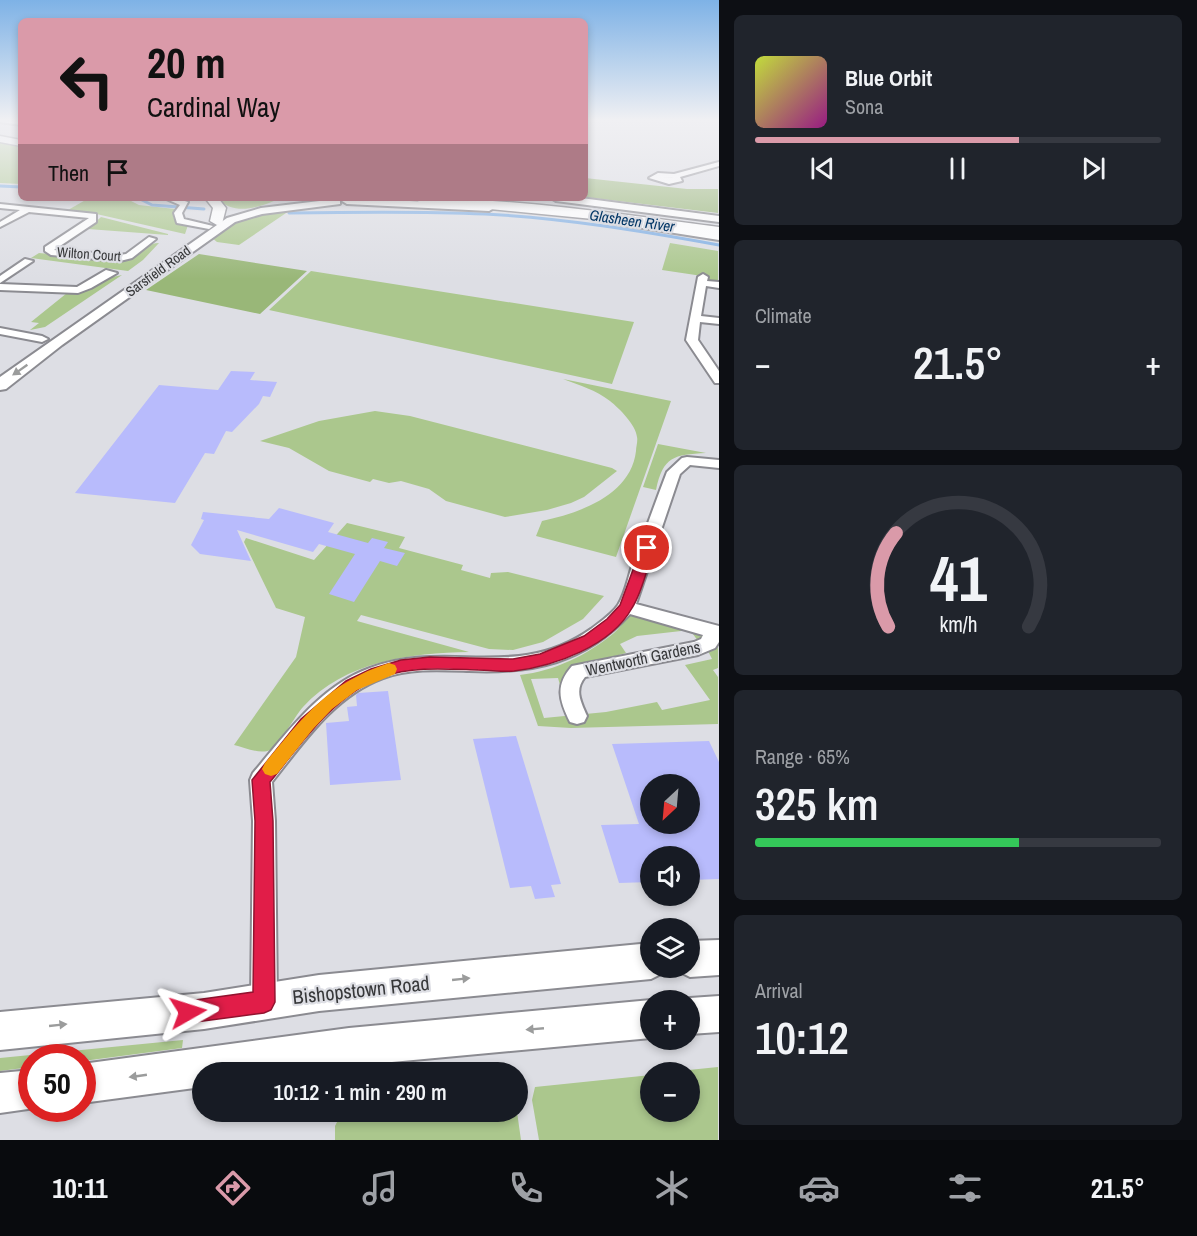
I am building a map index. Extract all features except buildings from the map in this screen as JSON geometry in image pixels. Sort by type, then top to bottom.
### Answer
[{"type":"highway","points":[[213,224],[220,208],[214,201]]},
{"type":"highway","points":[[450,201],[718,228]]},
{"type":"highway","points":[[498,201],[594,210],[718,228]]},
{"type":"main road","name":"Sarsfield Road","points":[[0,367],[213,224],[237,212],[280,201]]},
{"type":"main road","name":"Sarsfield Road","points":[[0,385],[57,342],[231,220],[261,211],[337,201]]},
{"type":"main road","points":[[360,201],[530,212],[718,237]]},
{"type":"main road","points":[[579,201],[718,219]]},
{"type":"main road","points":[[700,958],[718,957]]},
{"type":"main road","name":"Bishopstown Road","points":[[0,1030],[204,1011],[319,993],[640,962]]},
{"type":"main road","points":[[700,1015],[718,1014]]},
{"type":"main road","points":[[96,1082],[348,1047],[640,1020]]},
{"type":"main road","points":[[0,1093],[18,1091]]},
{"type":"street","points":[[674,176],[684,173]]},
{"type":"street","points":[[178,201],[181,202],[182,208],[177,215],[180,221],[213,224]]},
{"type":"street","points":[[0,206],[28,209]]},
{"type":"street","points":[[0,225],[28,209]]},
{"type":"street","name":"Wilton Court","points":[[28,209],[93,216],[93,220],[48,249],[49,251],[120,258],[129,255],[152,239]]},
{"type":"street","points":[[0,280],[28,261]]},
{"type":"street","name":"Wilton Court","points":[[0,287],[78,290],[109,272],[112,273]]},
{"type":"street","points":[[718,285],[703,280],[693,344],[718,380]]},
{"type":"street","points":[[696,318],[718,321]]},
{"type":"street","points":[[0,332],[42,339]]},
{"type":"street","points":[[264,1002],[264,821],[261,780],[307,724],[351,685],[376,673],[401,666],[430,663],[513,665],[542,660],[590,640],[613,623],[626,606],[672,477],[678,468],[687,462],[718,464]]},
{"type":"street","name":"Wentworth Gardens","points":[[577,716],[567,689],[569,680],[579,671],[698,648],[709,643],[716,632],[626,606]]},
{"type":"green space","points":[[0,173],[18,173],[18,184],[0,183]]},
{"type":"green space","points":[[588,178],[687,189],[718,189],[718,213],[588,197]]},
{"type":"green space","points":[[84,201],[131,201],[139,205],[175,209],[173,216],[176,222],[188,225],[185,234],[92,213],[68,210]]},
{"type":"green space","points":[[220,201],[273,201],[256,207],[240,209]]},
{"type":"green space","points":[[289,211],[239,245],[217,242],[212,238],[242,218]]},
{"type":"green space","points":[[101,217],[168,234],[168,235],[88,229]]},
{"type":"green space","points":[[159,243],[143,260],[128,271],[31,258],[39,253],[125,261],[150,245]]},
{"type":"green space","points":[[670,243],[718,251],[718,283],[708,282],[709,277],[662,270]]},
{"type":"green space","points":[[199,254],[307,271],[260,314],[146,290]]},
{"type":"green space","points":[[311,271],[634,322],[612,384],[269,310]]},
{"type":"green space","points":[[122,275],[45,327],[30,330],[39,323],[31,322],[67,293],[80,292],[103,279]]},
{"type":"green space","points":[[563,379],[671,401],[616,557],[536,536],[542,521],[587,507],[614,490],[625,479],[636,451],[636,432],[618,408],[599,394]]},
{"type":"green space","points":[[375,411],[410,416],[617,471],[584,497],[571,503],[547,510],[505,517],[446,501],[429,489],[401,481],[389,483],[373,479],[370,482],[329,471],[289,448],[260,441],[319,421]]},
{"type":"green space","points":[[658,444],[706,453],[678,457],[666,464],[656,490],[643,487]]},
{"type":"green space","points":[[347,523],[405,537],[399,548],[463,565],[461,570],[490,578],[491,573],[508,572],[604,596],[583,619],[543,642],[513,650],[489,649],[361,615],[357,621],[469,652],[402,658],[359,670],[338,679],[320,691],[303,707],[278,743],[270,750],[257,751],[234,745],[296,657],[305,617],[276,608],[244,542],[246,538],[314,560]]},
{"type":"green space","points":[[637,610],[707,636],[698,641],[690,630],[637,636],[620,644],[626,653],[568,669],[560,685],[558,678],[531,679],[544,718],[606,712],[657,702],[662,710],[710,700],[685,665],[712,659],[708,651],[718,644],[718,668],[713,670],[718,677],[718,724],[571,728],[538,726],[520,675],[546,670],[582,655],[614,633]]},
{"type":"green space","points":[[183,1040],[182,1048],[96,1059],[96,1049]]},
{"type":"green space","points":[[18,1056],[18,1069],[0,1071],[0,1058]]},
{"type":"green space","points":[[718,1067],[718,1140],[539,1140],[532,1100],[535,1087],[640,1076],[640,1122],[700,1122],[700,1069]]},
{"type":"green space","points":[[337,1122],[518,1122],[521,1140],[335,1140]]},
{"type":"waterway","name":"Glasheen River","points":[[0,186],[18,187]]},
{"type":"waterway","name":"Glasheen River","points":[[144,201],[152,205],[204,209]]},
{"type":"waterway","name":"Glasheen River","points":[[289,213],[411,212],[514,216],[602,226],[719,245]]},
{"type":"slow traffic","points":[[271,769],[307,724],[326,705],[351,685],[389,669]]},
{"type":"route","points":[[188,1012],[264,1002],[264,821],[261,780],[307,724],[351,685],[376,673],[401,666],[430,663],[513,665],[542,660],[590,640],[613,623],[626,606],[647,548]]}]
